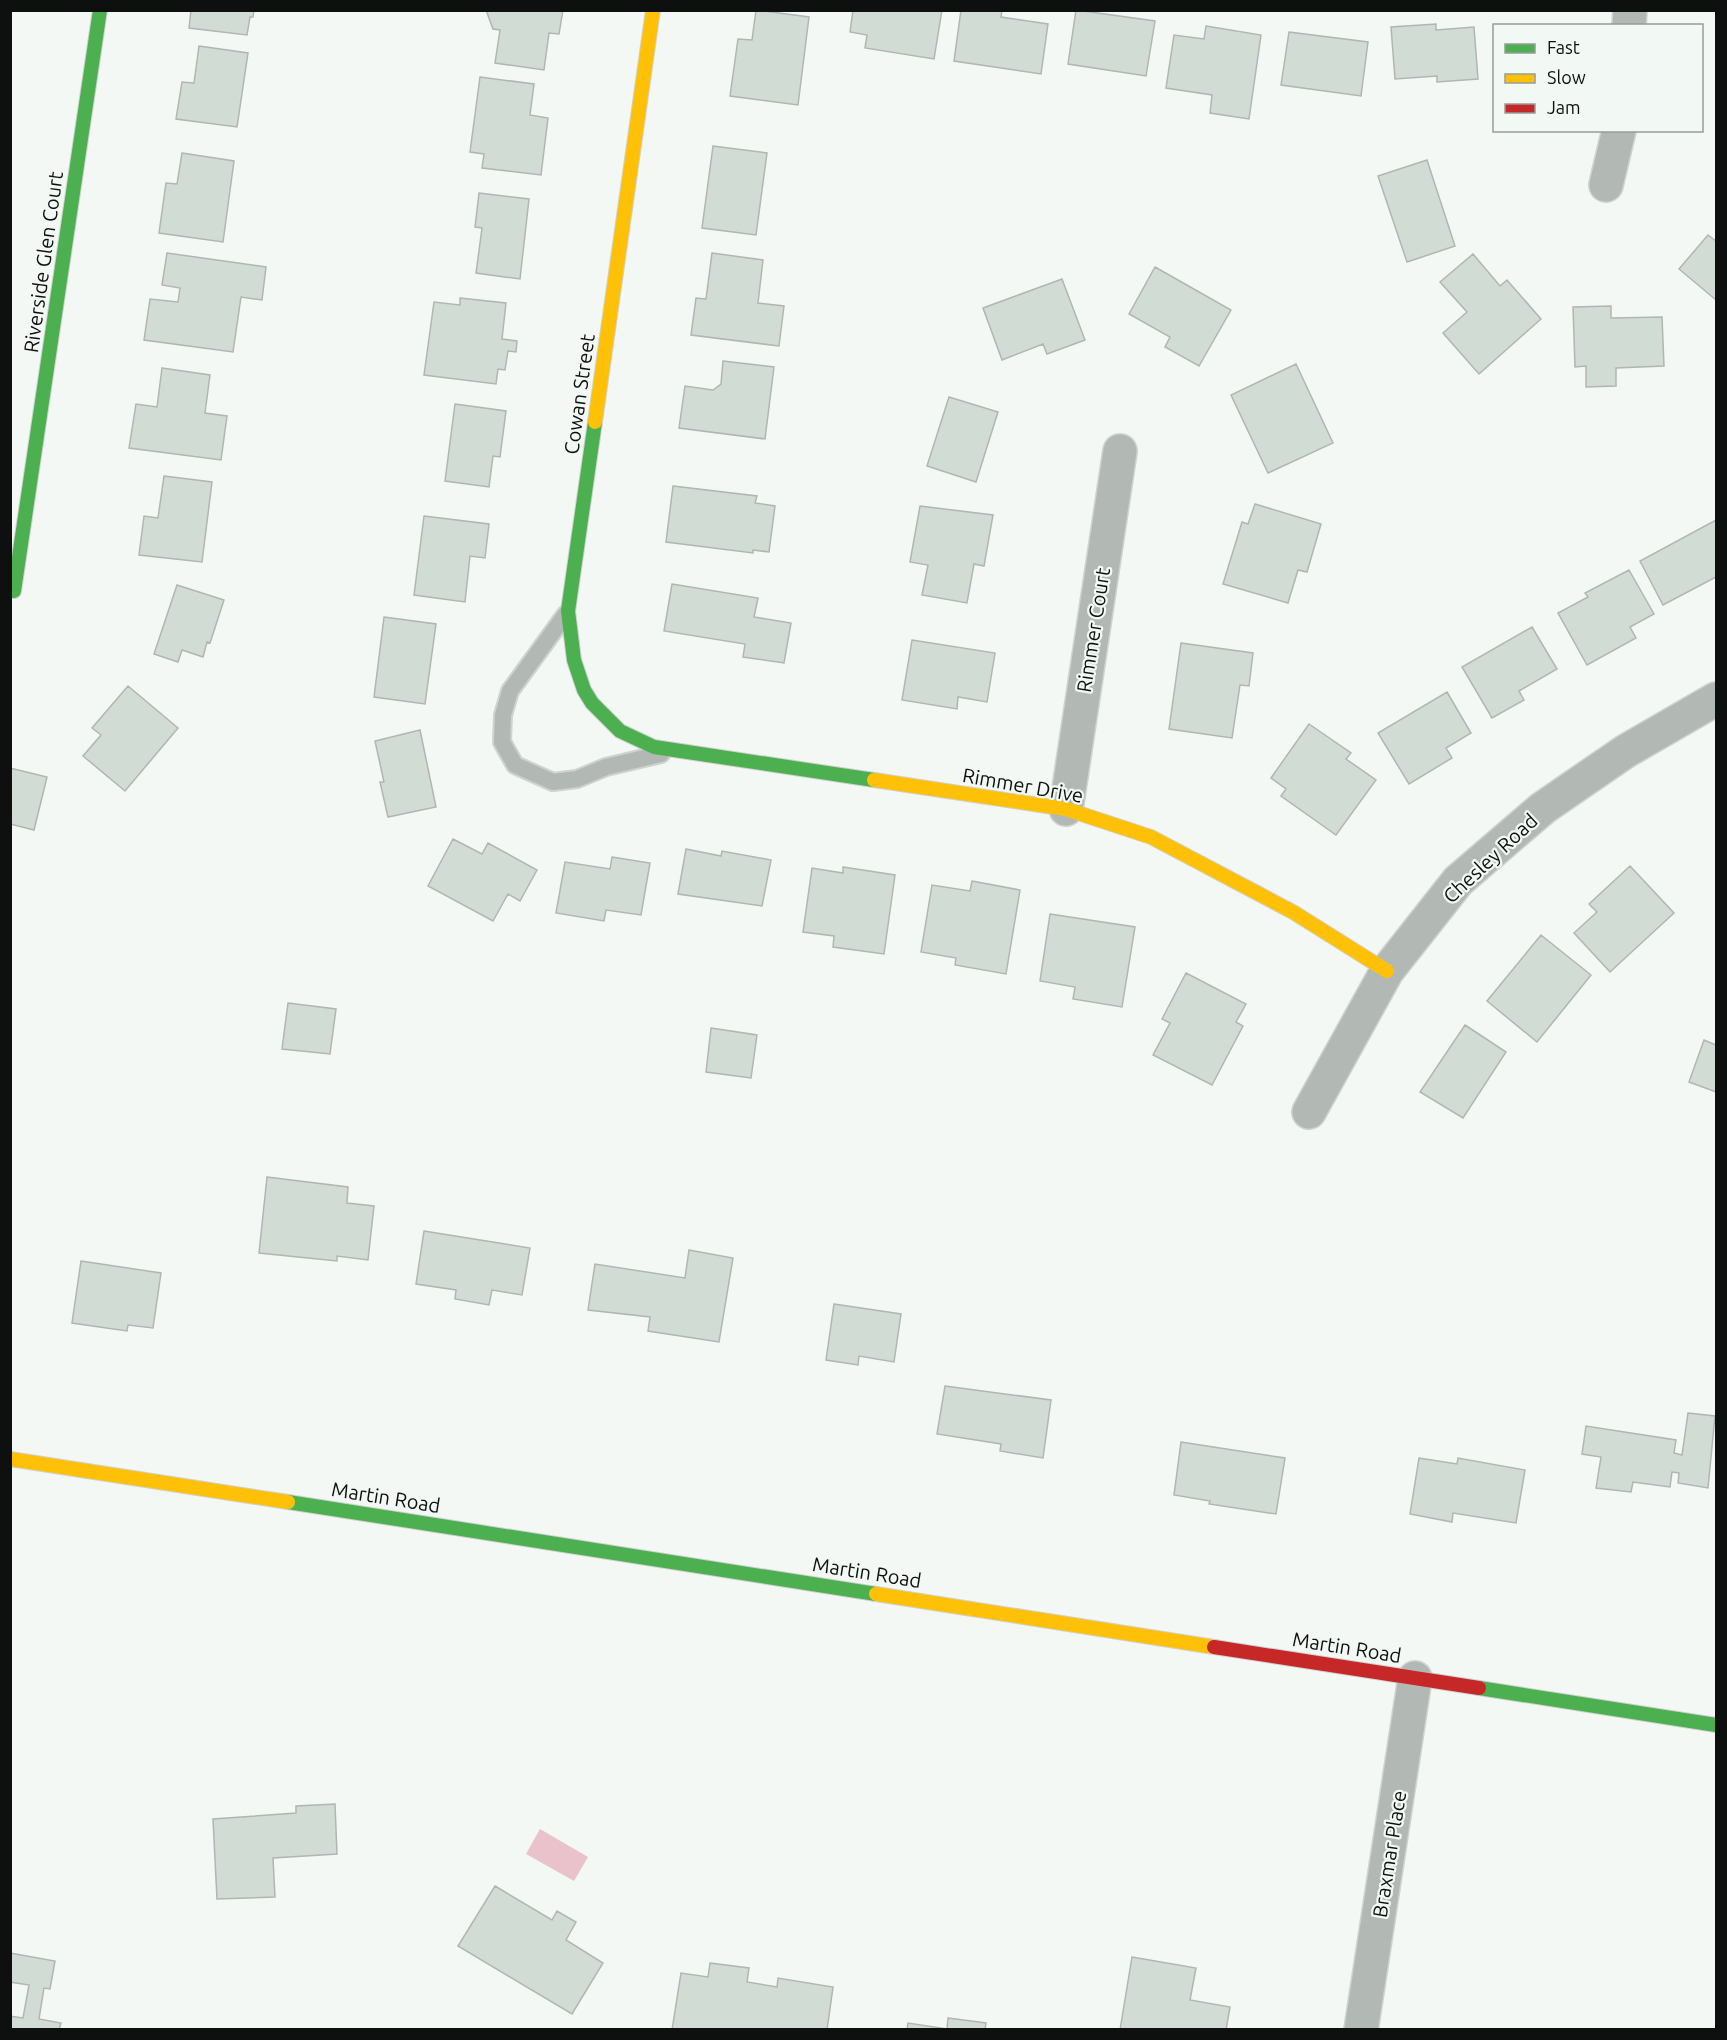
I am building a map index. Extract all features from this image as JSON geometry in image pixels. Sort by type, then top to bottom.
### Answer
[{"type":"street","name":"Riverside Glen Court","points":[[14,591],[100,10]]},
{"type":"street","name":"Cowan Street","points":[[653,10],[568,611],[571,656],[587,699],[616,729],[654,747]]},
{"type":"street","points":[[1606,185],[1619,132]]},
{"type":"street","name":"Rimmer Court","points":[[1066,809],[1120,451]]},
{"type":"street","name":"Chesley Road","points":[[1309,1112],[1387,971],[1458,881],[1543,808],[1626,751],[1715,705]]},
{"type":"street","name":"Rimmer Drive","points":[[654,747],[1066,809],[1151,837],[1293,912],[1387,971]]},
{"type":"street","name":"Martin Road","points":[[10,1459],[1716,1725]]},
{"type":"street","name":"Braxmar Place","points":[[1361,2030],[1414,1678]]},
{"type":"lane","points":[[568,611],[510,691],[502,715],[502,742],[515,765],[553,782],[577,779],[606,767],[639,758],[680,751]]},
{"type":"shaded area","points":[[540,1829],[588,1857],[574,1881],[526,1854]]},
{"type":"building","points":[[191,10],[254,10],[253,17],[250,17],[247,35],[189,28]]},
{"type":"building","points":[[486,10],[563,10],[559,34],[549,33],[544,70],[495,63],[500,30],[493,29]]},
{"type":"building","points":[[756,10],[809,17],[798,105],[730,96],[738,39],[752,40]]},
{"type":"building","points":[[853,10],[942,10],[934,59],[865,48],[867,35],[850,32]]},
{"type":"building","points":[[961,10],[1002,10],[1001,17],[1048,24],[1041,74],[954,61]]},
{"type":"building","points":[[1076,10],[1155,21],[1146,76],[1068,64]]},
{"type":"building","points":[[1436,24],[1436,30],[1474,27],[1478,79],[1437,82],[1437,76],[1395,79],[1391,27]]},
{"type":"building","points":[[1206,26],[1261,35],[1249,119],[1210,113],[1212,95],[1166,88],[1174,35],[1204,39]]},
{"type":"building","points":[[1289,32],[1368,42],[1361,96],[1281,85]]},
{"type":"building","points":[[199,46],[248,53],[237,127],[176,119],[182,82],[194,83]]},
{"type":"building","points":[[480,77],[534,84],[530,115],[548,118],[541,175],[482,168],[484,154],[470,152]]},
{"type":"building","points":[[713,146],[767,153],[756,235],[702,228]]},
{"type":"building","points":[[182,153],[234,161],[223,242],[159,233],[166,183],[177,184]]},
{"type":"building","points":[[1427,160],[1455,246],[1407,262],[1378,176]]},
{"type":"building","points":[[479,193],[529,199],[520,279],[476,273],[482,228],[475,227]]},
{"type":"building","points":[[1708,235],[1716,241],[1716,300],[1679,269]]},
{"type":"building","points":[[167,253],[266,267],[262,300],[241,297],[233,352],[144,340],[150,299],[178,302],[180,288],[162,285]]},
{"type":"building","points":[[712,253],[763,260],[758,303],[784,306],[779,346],[691,335],[696,298],[706,299]]},
{"type":"building","points":[[1473,254],[1500,286],[1507,280],[1541,319],[1479,374],[1443,333],[1467,312],[1440,282]]},
{"type":"building","points":[[1155,267],[1231,310],[1199,366],[1165,347],[1170,337],[1129,314]]},
{"type":"building","points":[[1062,279],[1085,340],[1047,354],[1043,344],[1002,360],[983,308]]},
{"type":"building","points":[[460,298],[506,303],[502,339],[517,341],[516,352],[508,351],[505,370],[498,369],[496,384],[424,375],[434,302],[460,305]]},
{"type":"building","points":[[1611,306],[1611,318],[1662,317],[1664,366],[1616,368],[1616,386],[1586,387],[1586,366],[1575,367],[1573,307]]},
{"type":"building","points":[[723,361],[774,367],[765,439],[679,428],[685,386],[713,390],[721,384]]},
{"type":"building","points":[[1296,364],[1333,443],[1268,473],[1231,395]]},
{"type":"building","points":[[162,368],[210,375],[205,413],[227,416],[221,460],[129,448],[136,404],[157,407]]},
{"type":"building","points":[[949,397],[998,412],[976,482],[927,466]]},
{"type":"building","points":[[455,404],[506,411],[500,457],[493,456],[489,487],[445,481]]},
{"type":"building","points":[[164,476],[212,482],[202,562],[139,555],[144,516],[158,518]]},
{"type":"building","points":[[673,486],[757,496],[755,503],[775,506],[769,552],[753,550],[753,553],[666,542]]},
{"type":"building","points":[[1255,504],[1321,524],[1307,572],[1298,570],[1288,603],[1223,584],[1242,522],[1248,524]]},
{"type":"building","points":[[920,506],[993,515],[984,566],[974,564],[967,603],[922,595],[928,565],[910,562]]},
{"type":"building","points":[[424,516],[489,524],[485,558],[470,556],[465,602],[414,595]]},
{"type":"building","points":[[1716,520],[1716,577],[1663,605],[1640,561]]},
{"type":"building","points":[[1629,570],[1654,614],[1630,627],[1636,638],[1587,665],[1558,613],[1588,597],[1585,593]]},
{"type":"building","points":[[672,584],[758,598],[754,617],[791,623],[784,663],[743,657],[745,644],[664,631]]},
{"type":"building","points":[[177,585],[224,600],[203,657],[182,650],[178,662],[154,654]]},
{"type":"building","points":[[384,617],[436,624],[425,704],[374,697]]},
{"type":"building","points":[[1532,627],[1557,669],[1519,691],[1524,700],[1492,718],[1462,667]]},
{"type":"building","points":[[912,640],[995,653],[987,702],[958,697],[957,709],[902,700]]},
{"type":"building","points":[[1181,643],[1253,653],[1249,686],[1240,685],[1232,738],[1169,729]]},
{"type":"building","points":[[128,686],[178,728],[125,791],[83,756],[101,735],[92,728]]},
{"type":"building","points":[[1447,692],[1471,733],[1446,748],[1452,758],[1409,784],[1378,733]]},
{"type":"building","points":[[1309,724],[1351,753],[1346,759],[1376,780],[1336,835],[1281,796],[1286,789],[1271,778]]},
{"type":"building","points":[[420,730],[436,807],[388,817],[380,782],[384,782],[375,741]]},
{"type":"building","points":[[10,768],[47,777],[34,830],[10,824]]},
{"type":"building","points":[[453,839],[482,854],[488,843],[537,870],[520,901],[508,894],[493,921],[428,886]]},
{"type":"building","points":[[686,849],[721,856],[722,851],[771,860],[762,906],[678,894]]},
{"type":"building","points":[[612,857],[650,863],[641,915],[606,910],[604,921],[556,913],[565,862],[610,869]]},
{"type":"building","points":[[1630,866],[1674,913],[1610,972],[1574,933],[1597,912],[1589,904]]},
{"type":"building","points":[[843,867],[895,875],[884,954],[833,947],[834,936],[803,932],[812,868],[843,873]]},
{"type":"building","points":[[972,881],[1020,890],[1006,974],[955,965],[956,958],[921,952],[932,885],[970,891]]},
{"type":"building","points":[[1050,914],[1135,927],[1122,1007],[1073,999],[1075,987],[1040,981]]},
{"type":"building","points":[[1541,935],[1591,975],[1537,1042],[1487,1001]]},
{"type":"building","points":[[1186,973],[1246,1004],[1236,1022],[1243,1026],[1212,1085],[1153,1055],[1170,1023],[1162,1019]]},
{"type":"building","points":[[288,1003],[336,1009],[330,1054],[282,1049]]},
{"type":"building","points":[[1465,1025],[1506,1052],[1463,1118],[1420,1092]]},
{"type":"building","points":[[711,1028],[757,1035],[751,1078],[706,1072]]},
{"type":"building","points":[[1704,1040],[1716,1045],[1716,1092],[1689,1082]]},
{"type":"building","points":[[267,1177],[348,1187],[347,1203],[374,1206],[368,1260],[337,1256],[337,1261],[259,1253]]},
{"type":"building","points":[[424,1231],[530,1248],[522,1295],[492,1290],[489,1305],[455,1299],[456,1290],[416,1284]]},
{"type":"building","points":[[689,1250],[733,1258],[719,1342],[648,1331],[650,1317],[588,1310],[595,1264],[685,1278]]},
{"type":"building","points":[[81,1261],[161,1273],[153,1328],[128,1325],[127,1331],[72,1323]]},
{"type":"building","points":[[834,1304],[901,1314],[894,1362],[859,1356],[858,1365],[826,1360]]},
{"type":"building","points":[[945,1386],[1051,1400],[1043,1458],[1000,1451],[1001,1444],[937,1434]]},
{"type":"building","points":[[1688,1413],[1715,1416],[1708,1488],[1678,1483],[1679,1473],[1672,1472],[1670,1487],[1633,1482],[1631,1492],[1596,1488],[1601,1457],[1582,1454],[1586,1426],[1676,1440],[1674,1453],[1682,1455]]},
{"type":"building","points":[[1181,1442],[1285,1458],[1276,1514],[1209,1504],[1210,1501],[1174,1495]]},
{"type":"building","points":[[1419,1458],[1457,1464],[1458,1458],[1525,1470],[1516,1523],[1453,1513],[1452,1522],[1410,1514]]},
{"type":"building","points":[[335,1804],[337,1854],[273,1858],[275,1897],[217,1899],[213,1819],[296,1813],[296,1806]]},
{"type":"building","points":[[495,1886],[552,1920],[557,1911],[576,1922],[566,1940],[603,1963],[572,2014],[458,1946]]},
{"type":"building","points":[[10,1953],[55,1961],[50,1989],[44,1988],[39,2019],[61,2023],[59,2030],[10,2030],[10,2016],[23,2018],[29,1985],[10,1982]]},
{"type":"building","points":[[1132,1957],[1196,1968],[1190,2000],[1230,2007],[1226,2030],[1120,2030]]},
{"type":"building","points":[[710,1963],[749,1968],[747,1982],[777,1987],[778,1978],[833,1987],[827,2030],[672,2030],[681,1973],[708,1977]]},
{"type":"building","points":[[948,2018],[986,2023],[985,2030],[907,2030],[908,2023],[947,2029]]},
{"type":"traffic: fast","points":[[14,591],[100,10]]},
{"type":"traffic: fast","points":[[595,422],[568,611],[574,660],[584,690],[592,703],[620,731],[654,747],[874,780]]},
{"type":"traffic: fast","points":[[288,1502],[876,1594]]},
{"type":"traffic: fast","points":[[1479,1688],[1716,1725]]},
{"type":"traffic: slow","points":[[595,422],[653,10]]},
{"type":"traffic: slow","points":[[874,780],[1066,809],[1151,837],[1293,912],[1387,971]]},
{"type":"traffic: slow","points":[[10,1459],[288,1502]]},
{"type":"traffic: slow","points":[[876,1594],[1214,1647]]},
{"type":"traffic: jam","points":[[1214,1647],[1479,1688]]}]
